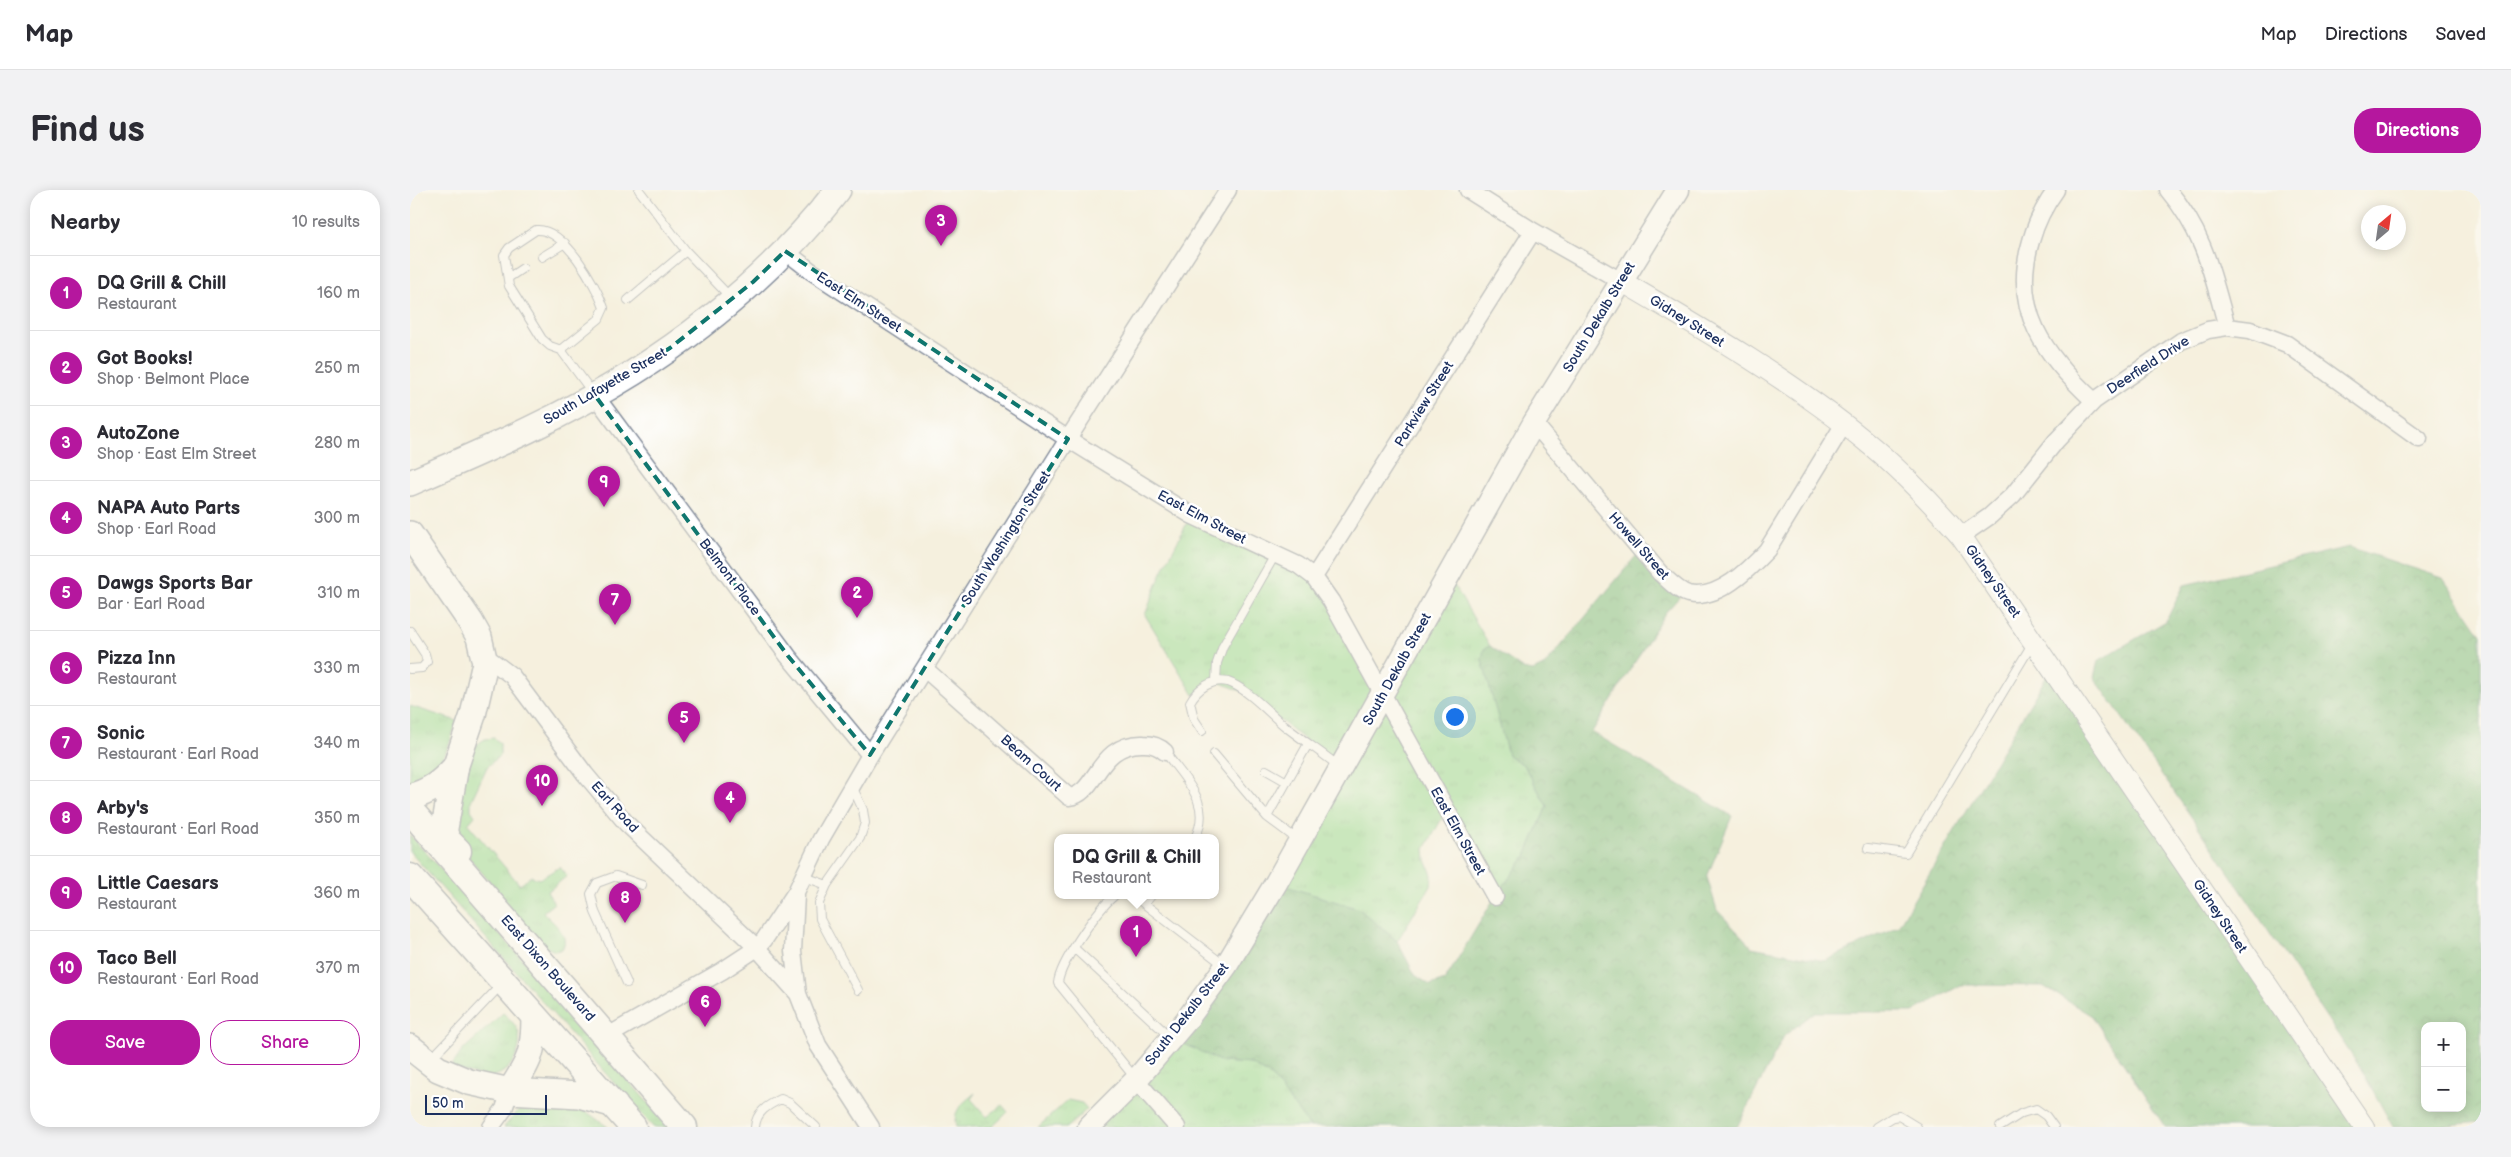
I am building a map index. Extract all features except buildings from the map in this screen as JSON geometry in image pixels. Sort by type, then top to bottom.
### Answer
[{"type":"highway","points":[[410,797],[423,794],[438,786],[456,768]]},
{"type":"highway","points":[[456,768],[444,831],[448,840],[460,854],[460,866]]},
{"type":"highway","name":"East Dixon Boulevard","points":[[410,810],[684,1127]]},
{"type":"highway","points":[[411,881],[633,1127]]},
{"type":"main road","name":"South Dekalb Street","points":[[1089,1127],[1136,1080],[1226,966],[1300,841],[1534,423],[1678,190]]},
{"type":"main road","name":"South Lafayette Street","points":[[410,483],[544,423],[632,374],[670,348],[732,299],[785,251],[832,192]]},
{"type":"main road","points":[[410,534],[473,626],[479,637],[484,659],[484,672],[473,715],[456,768]]},
{"type":"main road","points":[[510,1091],[528,1062],[533,1048],[534,1017]]},
{"type":"main road","points":[[419,1054],[469,1082],[510,1091],[579,1095],[615,1105]]},
{"type":"street","name":"South Washington Street","points":[[606,1037],[722,971],[757,948],[796,892],[820,839],[870,755],[1068,439],[1228,190]]},
{"type":"street","name":"Gidney Street","points":[[1468,190],[1533,231],[1621,281],[1764,370],[1844,424],[1910,481],[1961,536],[2034,640],[2364,1127]]},
{"type":"street","points":[[2056,190],[2046,206],[2026,255],[2024,291],[2033,324],[2048,352],[2094,401]]},
{"type":"street","points":[[2168,190],[2181,206],[2203,244],[2227,327]]},
{"type":"street","name":"Parkview Street","points":[[1314,577],[1533,231]]},
{"type":"street","name":"East Elm Street","points":[[785,251],[811,271],[1068,439],[1191,515],[1298,565],[1314,577],[1331,601],[1495,897]]},
{"type":"street","name":"Deerfield Drive","points":[[1961,536],[1990,516],[2013,495],[2056,441],[2094,401],[2181,341],[2208,330],[2227,327],[2264,334],[2286,344],[2419,439]]},
{"type":"street","name":"Belmont Place","points":[[594,394],[788,656],[870,755]]},
{"type":"street","name":"Howell Street","points":[[1534,423],[1660,573],[1684,592],[1697,594],[1718,589],[1752,566],[1767,550],[1844,424]]},
{"type":"street","name":"Earl Road","points":[[484,659],[492,661],[512,676],[585,774],[627,824],[757,948],[798,994]]},
{"type":"street","name":"Beam Court","points":[[925,669],[1069,796],[1078,794],[1110,754],[1119,748],[1131,744],[1153,744],[1165,752]]},
{"type":"street","name":"South Washington Street","points":[[796,892],[793,951],[798,994]]},
{"type":"street","points":[[798,994],[807,1018],[830,1066],[871,1127]]},
{"type":"street","points":[[1136,1080],[1176,1127]]},
{"type":"street","points":[[491,1127],[504,1109],[510,1091]]},
{"type":"lane","points":[[639,190],[686,251],[732,299]]},
{"type":"lane","points":[[561,350],[599,319],[604,308],[566,243],[551,233],[536,230],[509,248],[504,255],[509,286],[542,339],[553,348],[561,350],[594,394]]},
{"type":"lane","points":[[542,257],[566,243]]},
{"type":"lane","points":[[628,300],[686,251]]},
{"type":"lane","points":[[508,278],[523,268]]},
{"type":"lane","points":[[1216,681],[1218,663],[1223,646],[1275,555]]},
{"type":"lane","points":[[410,632],[425,654],[427,662],[422,668],[410,670]]},
{"type":"lane","points":[[1868,848],[1906,853],[2034,640]]},
{"type":"lane","points":[[1202,731],[1194,719],[1190,702],[1194,695],[1203,687],[1216,681],[1235,686],[1341,768]]},
{"type":"lane","points":[[1267,817],[1308,744]]},
{"type":"lane","points":[[1165,752],[1200,801],[1202,816],[1196,834]]},
{"type":"lane","points":[[1214,754],[1267,817],[1300,841]]},
{"type":"lane","points":[[1266,770],[1287,782]]},
{"type":"lane","points":[[852,786],[863,810],[865,823],[860,838],[827,885],[819,903],[820,919],[858,990]]},
{"type":"lane","points":[[627,983],[595,912],[591,894],[598,883],[616,876],[642,885]]},
{"type":"lane","points":[[802,876],[827,885]]},
{"type":"lane","points":[[1111,899],[1098,913],[1074,948],[1059,976],[1058,983],[1136,1080]]},
{"type":"lane","points":[[1138,899],[1226,966]]},
{"type":"lane","points":[[1144,904],[1148,899]]},
{"type":"lane","points":[[1074,948],[1171,1038]]},
{"type":"lane","points":[[419,1054],[503,983]]},
{"type":"lane","points":[[755,1127],[757,1118],[763,1109],[781,1100],[790,1103],[816,1127]]},
{"type":"lane","points":[[2000,1127],[2022,1113],[2036,1109],[2046,1116],[2054,1127]]},
{"type":"lane","points":[[1877,1127],[1893,1117],[1899,1116],[1917,1127]]},
{"type":"highlighted area","points":[[785,251],[1068,439],[870,755],[788,656],[594,394],[670,348],[753,282]]},
{"type":"green space","points":[[1191,515],[1314,577],[1382,695],[1449,577],[1490,646],[1484,649],[1508,755],[1524,765],[1547,806],[1526,856],[1495,897],[1446,811],[1425,849],[1426,860],[1432,875],[1431,886],[1397,941],[1359,909],[1276,883],[1341,768],[1244,692],[1216,681],[1194,695],[1145,615],[1162,572]]},
{"type":"green space","points":[[2349,547],[2443,578],[2481,634],[2481,1122],[2430,1127],[2393,1127],[2361,1069],[2199,828],[2094,677],[2098,661],[2166,621],[2184,585]]},
{"type":"green space","points":[[1641,550],[1684,592],[1665,613],[1592,732],[1732,816],[1707,877],[1717,910],[1752,947],[1825,961],[1898,926],[2052,667],[2364,1127],[2165,1127],[2092,1016],[2043,986],[1961,985],[1913,1012],[1815,1012],[1784,1036],[1737,1127],[1310,1127],[1272,1077],[1252,1064],[1222,1062],[1172,1038],[1276,883],[1359,909],[1397,941],[1415,975],[1430,985],[1445,980],[1495,897],[1526,856],[1547,806],[1524,765],[1508,755],[1482,660],[1484,649],[1490,646],[1523,669],[1533,671],[1545,665]]},
{"type":"green space","points":[[410,706],[457,721],[446,752],[436,767],[421,780],[410,786]]},
{"type":"green space","points":[[494,738],[500,743],[500,755],[487,767],[471,801],[471,810],[475,816],[468,824],[520,885],[531,876],[539,879],[560,867],[567,876],[547,892],[554,903],[543,912],[562,934],[564,944],[562,949],[555,951],[529,935],[496,889],[459,846],[454,817],[456,803],[476,745],[485,739]]},
{"type":"green space","points":[[410,835],[541,980],[669,1127],[653,1127],[410,852]]},
{"type":"green space","points":[[503,1013],[515,1026],[519,1038],[517,1054],[509,1067],[496,1076],[484,1077],[451,1067],[462,1051]]},
{"type":"green space","points":[[1172,1038],[1222,1062],[1252,1064],[1272,1077],[1310,1127],[1089,1127]]},
{"type":"green space","points":[[975,1093],[971,1099],[987,1117],[1002,1105],[1008,1112],[992,1127],[956,1127],[957,1111]]},
{"type":"green space","points":[[558,1099],[588,1113],[608,1127],[504,1127],[527,1101]]},
{"type":"green space","points":[[1068,1100],[1082,1103],[1087,1109],[1068,1127],[1038,1127]]},
{"type":"place","name":"AutoZone","points":[[941,246]]},
{"type":"place","name":"Little Caesars","points":[[604,507]]},
{"type":"place","name":"Got Books!","points":[[857,618]]},
{"type":"place","name":"Sonic","points":[[615,625]]},
{"type":"place","name":"Dawgs Sports Bar","points":[[684,743]]},
{"type":"place","name":"Taco Bell","points":[[542,806]]},
{"type":"place","name":"NAPA Auto Parts","points":[[730,823]]},
{"type":"place","name":"Arby's","points":[[625,923]]},
{"type":"place","name":"DQ Grill & Chill","points":[[1136,957]]},
{"type":"place","name":"Pizza Inn","points":[[705,1027]]}]
